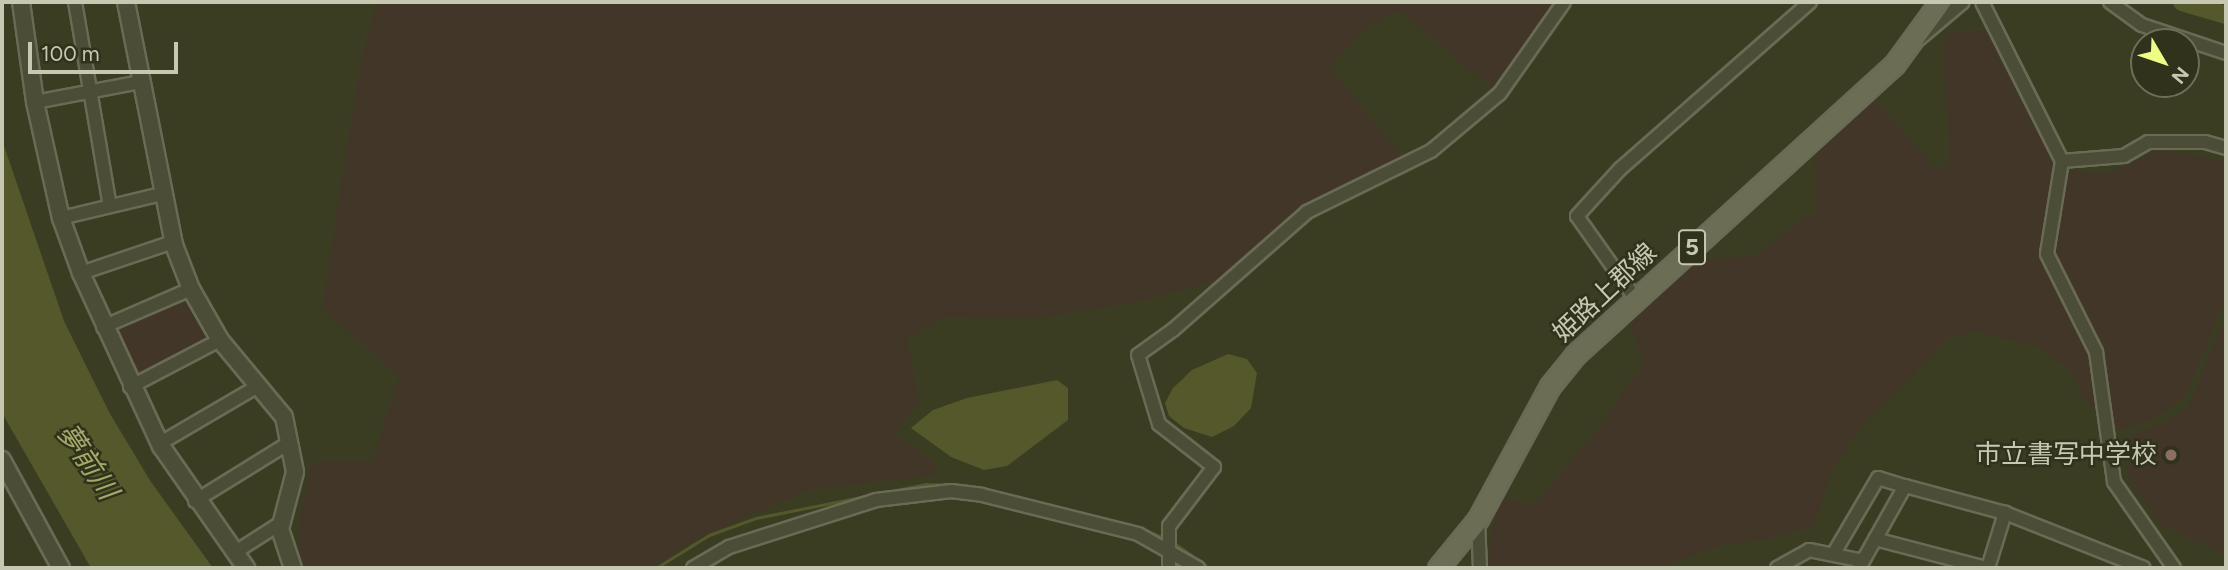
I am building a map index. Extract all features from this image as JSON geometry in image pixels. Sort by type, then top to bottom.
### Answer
[{"type":"main road","name":"姫路上郡線","points":[[1438,568],[1478,519],[1550,386],[1575,355],[1848,108],[1915,41],[1940,2]]},
{"type":"street","points":[[22,2],[35,102],[61,218],[81,274],[130,387],[159,444],[195,501],[246,568]]},
{"type":"street","points":[[75,2],[88,92],[110,206]]},
{"type":"street","points":[[126,2],[173,242],[191,289],[220,340],[256,387],[284,417],[295,472],[281,523],[293,568]]},
{"type":"street","points":[[1169,568],[1170,526],[1214,467],[1159,424],[1138,355],[1174,329],[1307,212],[1431,151],[1500,93],[1564,2]]},
{"type":"street","points":[[1635,298],[1577,216],[1620,169],[1810,2]]},
{"type":"street","points":[[1915,41],[1963,2]]},
{"type":"street","points":[[1982,2],[2063,161],[2047,254],[2096,352],[2114,482],[2172,567]]},
{"type":"street","points":[[2110,2],[2142,25],[2226,53]]},
{"type":"street","points":[[35,102],[141,82]]},
{"type":"street","points":[[2063,161],[2124,156],[2148,142],[2205,142],[2226,148]]},
{"type":"street","points":[[61,218],[162,194]]},
{"type":"street","points":[[81,274],[173,242]]},
{"type":"street","points":[[103,327],[191,289]]},
{"type":"street","points":[[130,387],[220,340]]},
{"type":"street","points":[[159,444],[256,387]]},
{"type":"street","points":[[195,501],[289,443]]},
{"type":"street","points":[[2,460],[58,567]]},
{"type":"street","points":[[1834,553],[1878,478],[2005,513],[2144,568]]},
{"type":"street","points":[[1777,568],[1809,550],[1834,553],[1861,565],[1905,486]]},
{"type":"street","points":[[693,568],[729,547],[876,500],[951,491],[982,495],[1138,534],[1198,568]]},
{"type":"street","points":[[1875,539],[1987,568],[2005,513]]},
{"type":"street","points":[[1478,519],[1480,568]]},
{"type":"street","points":[[234,553],[281,523]]},
{"type":"shaded area","points":[[376,2],[1556,2],[1491,88],[1399,10],[1360,33],[1331,69],[1406,160],[1300,217],[1247,274],[1140,301],[1039,318],[946,317],[907,339],[919,402],[895,434],[932,460],[935,475],[808,490],[702,537],[650,568],[296,568],[301,507],[312,462],[372,461],[399,377],[322,308],[360,64]]},
{"type":"shaded area","points":[[1991,30],[2053,146],[2058,170],[2109,174],[2158,150],[2221,160],[2226,166],[2226,296],[2185,398],[2154,419],[2115,431],[2082,396],[2071,371],[2038,347],[1976,331],[1949,338],[1861,427],[1832,471],[1814,526],[1767,539],[1725,544],[1658,568],[1490,568],[1490,536],[1502,499],[1534,505],[1596,431],[1643,363],[1629,318],[1693,260],[1754,256],[1816,210],[1815,148],[1874,98],[1932,165],[1944,168],[1950,160],[1942,44],[1947,31]]},
{"type":"shaded area","points":[[185,296],[191,298],[212,334],[210,340],[137,378],[112,334],[115,327]]},
{"type":"shaded area","name":"市立書写中学校","points":[[2226,315],[2226,556],[2162,525],[2131,485],[2118,440],[2168,421],[2188,406]]},
{"type":"water","name":"夢前川","points":[[2,140],[64,321],[109,412],[151,482],[213,568],[91,568],[2,413]]},
{"type":"water","points":[[1228,354],[1247,359],[1257,373],[1251,408],[1234,426],[1212,437],[1184,428],[1169,416],[1165,403],[1173,388],[1192,370]]},
{"type":"water","points":[[1057,380],[1068,388],[1068,420],[1007,466],[984,470],[951,457],[911,428],[933,410],[967,398]]},
{"type":"waterway","points":[[2182,2],[2226,15]]},
{"type":"waterway","points":[[656,568],[709,535],[756,518],[926,484],[950,485]]},
{"type":"waterway","points":[[957,486],[975,488]]},
{"type":"waterway","points":[[1002,494],[1136,526],[1164,538]]},
{"type":"waterway","points":[[1173,542],[1210,568]]},
{"type":"place","name":"市立書写中学校","points":[[2171,455]]}]
